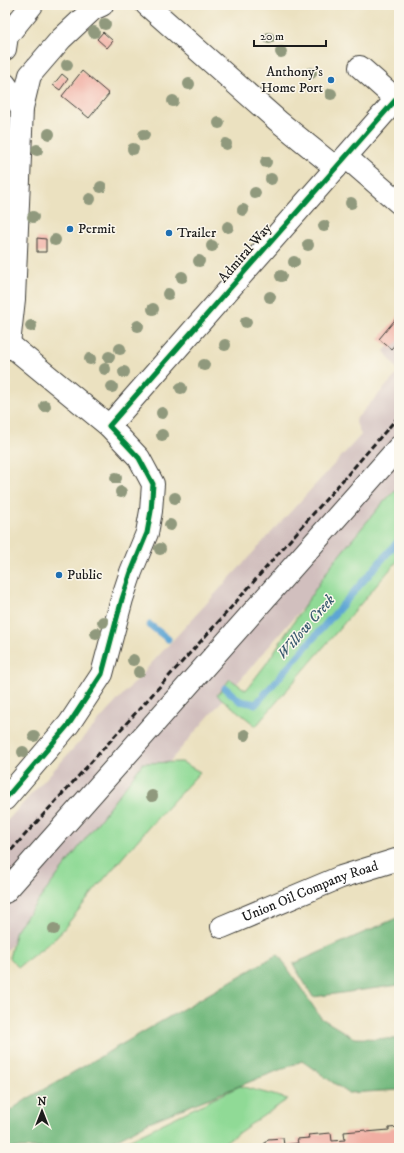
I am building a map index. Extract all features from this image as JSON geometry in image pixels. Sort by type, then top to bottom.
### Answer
[{"type":"street","points":[[5,49],[7,36],[32,5]]},
{"type":"street","points":[[5,799],[69,724],[102,674],[122,599],[147,533],[151,511],[153,484],[139,458],[109,426],[7,347],[14,299],[22,108],[30,75],[61,39],[93,8],[102,5]]},
{"type":"street","points":[[146,5],[278,121],[341,162],[399,203]]},
{"type":"street","points":[[360,68],[398,98]]},
{"type":"street","points":[[5,84],[22,108]]},
{"type":"street","name":"Admiral Way","points":[[109,426],[398,98]]},
{"type":"street","points":[[5,892],[399,447]]},
{"type":"street","name":"Union Oil Company Road","points":[[222,927],[341,877],[399,859]]},
{"type":"shaded area","points":[[399,334],[399,372],[384,351]]},
{"type":"shaded area","points":[[399,372],[399,496],[5,952],[5,823],[361,435],[355,420]]},
{"type":"green space","points":[[399,486],[399,559],[256,726],[217,695],[230,679],[246,690],[266,664],[332,564],[379,507]]},
{"type":"green space","points":[[182,762],[200,772],[148,828],[98,886],[57,937],[18,967],[9,958],[16,930],[143,763]]},
{"type":"green space","points":[[399,917],[399,985],[313,997],[293,964]]},
{"type":"green space","points":[[278,954],[321,1018],[354,1038],[399,1039],[399,1090],[348,1093],[302,1061],[149,1122],[101,1148],[5,1148],[5,1114],[27,1099]]},
{"type":"green space","points":[[240,1086],[288,1099],[216,1148],[112,1148]]},
{"type":"building","points":[[103,32],[113,41],[107,48],[97,39]]},
{"type":"building","points":[[82,71],[109,94],[89,118],[62,96]]},
{"type":"building","points":[[62,74],[68,79],[60,90],[53,85]]},
{"type":"building","points":[[37,238],[46,239],[46,252],[37,252]]},
{"type":"building","points":[[399,315],[399,340],[391,349],[379,339]]},
{"type":"building","points":[[399,1127],[399,1148],[261,1148],[268,1139],[283,1138],[284,1145],[298,1143],[297,1139],[309,1138],[308,1135],[331,1133],[332,1141],[345,1140],[344,1132],[389,1130],[389,1128]]},
{"type":"waterway","name":"Willow Creek","points":[[225,688],[240,701],[256,704],[399,540]]},
{"type":"waterway","name":"Willow Creek","points":[[150,625],[168,639]]},
{"type":"railway","points":[[5,857],[220,620],[399,416]]},
{"type":"cycle path","points":[[5,799],[69,724],[102,674],[122,599],[147,533],[151,511],[153,484],[139,458],[109,426],[399,96]]},
{"type":"place","name":"Anthony's Home Port","points":[[331,80]]},
{"type":"place","name":"Permit","points":[[70,229]]},
{"type":"place","name":"Trailer","points":[[169,233]]},
{"type":"place","name":"Public","points":[[59,575]]}]
